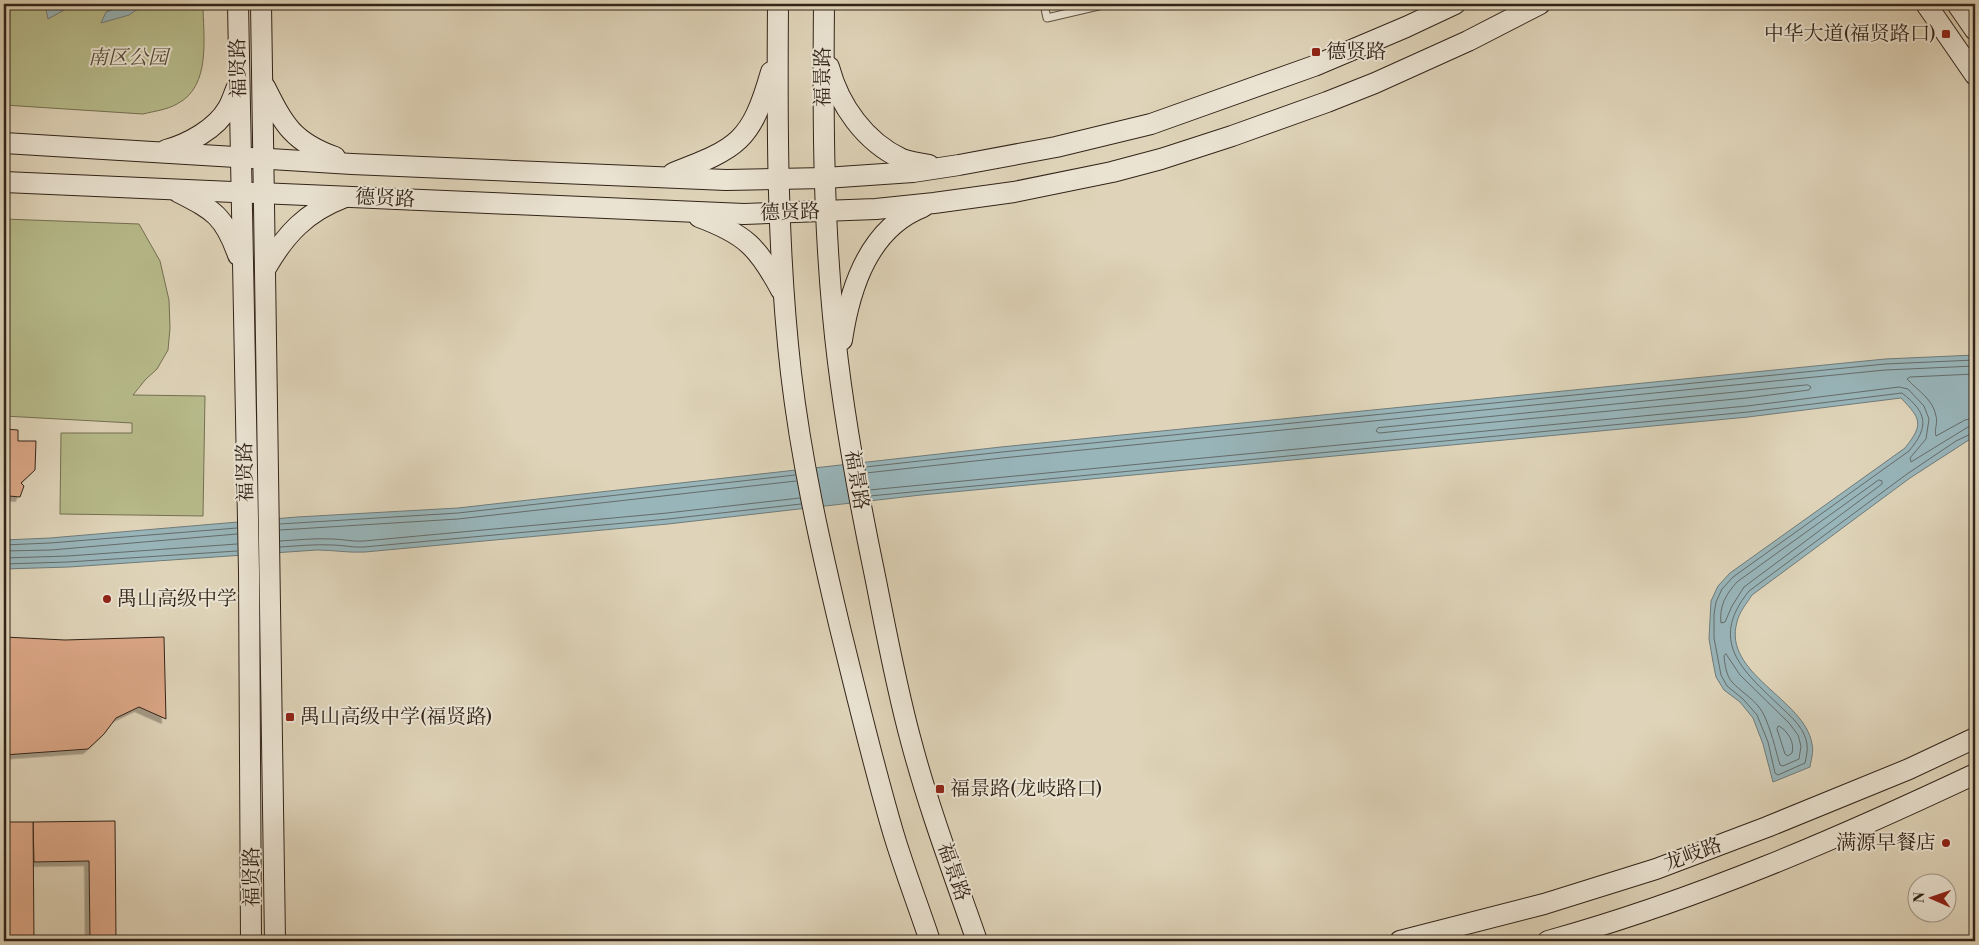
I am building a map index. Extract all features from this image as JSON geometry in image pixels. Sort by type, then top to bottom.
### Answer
[{"type":"street","name":"福贤路","points":[[238,4],[246,501],[249,572],[252,941]]},
{"type":"street","name":"福贤路","points":[[261,4],[275,941]]},
{"type":"street","points":[[778,4],[777,126],[784,296],[792,375],[805,461],[814,514],[871,754],[906,870],[930,941]]},
{"type":"street","name":"福景路","points":[[824,4],[823,125],[831,297],[838,366],[860,508],[890,653],[911,741],[934,820],[977,941]]},
{"type":"street","name":"德贤路","points":[[4,143],[350,164],[726,180],[825,178],[913,172],[1056,147],[1151,124],[1323,62],[1455,4]]},
{"type":"street","name":"德贤路","points":[[4,182],[744,214],[827,211],[934,203],[1014,192],[1104,174],[1161,159],[1232,136],[1375,83],[1468,41],[1540,4]]},
{"type":"street","points":[[1926,4],[1975,75]]},
{"type":"street","points":[[1957,4],[1975,30]]},
{"type":"street","points":[[664,176],[723,152],[747,132],[763,101],[778,46]]},
{"type":"street","points":[[824,48],[841,102],[851,116],[882,146],[903,159],[940,168]]},
{"type":"street","points":[[262,68],[265,86],[279,114],[297,138],[318,151],[350,164]]},
{"type":"street","points":[[156,152],[180,146],[216,122],[227,109],[239,81]]},
{"type":"street","points":[[172,189],[211,210],[220,218],[228,230],[242,268]]},
{"type":"street","points":[[265,270],[279,245],[290,232],[311,214],[327,204],[347,197]]},
{"type":"street","points":[[838,366],[850,296],[864,261],[877,242],[908,213],[934,203]]},
{"type":"street","points":[[683,212],[717,224],[737,234],[752,246],[763,258],[784,296]]},
{"type":"street","name":"龙岐路","points":[[1400,941],[1544,904],[1656,869],[1767,827],[1909,769],[1975,738]]},
{"type":"street","name":"龙岐路","points":[[1548,941],[1668,903],[1771,865],[1975,774]]},
{"type":"street","points":[[906,870],[913,911],[915,941]]},
{"type":"street","points":[[965,906],[988,941]]},
{"type":"lane","points":[[1044,4],[1048,18],[1107,4]]},
{"type":"green space","name":"南区公园","points":[[4,4],[203,4],[204,45],[201,73],[196,85],[188,96],[177,104],[143,114],[4,105]]},
{"type":"green space","points":[[4,219],[139,224],[160,261],[169,300],[170,328],[168,350],[157,369],[133,395],[205,396],[203,516],[60,514],[61,433],[132,433],[132,423],[4,416]]},
{"type":"water","points":[[45,4],[64,4],[66,9],[48,19]]},
{"type":"water","points":[[128,4],[145,4],[129,15],[101,23],[106,12]]},
{"type":"water","points":[[1975,355],[1975,436],[1910,478],[1752,595],[1739,615],[1736,640],[1741,657],[1752,672],[1795,713],[1806,728],[1812,744],[1813,753],[1810,767],[1773,782],[1763,744],[1753,718],[1740,702],[1724,690],[1716,677],[1709,639],[1711,601],[1718,586],[1730,573],[1905,448],[1915,433],[1918,422],[1913,411],[1901,398],[1748,417],[921,495],[668,524],[365,552],[317,550],[69,567],[4,569],[4,540],[50,538],[297,517],[458,508],[1001,447],[1885,359]]},
{"type":"building","points":[[4,429],[18,430],[18,441],[36,441],[35,470],[21,483],[24,486],[20,497],[8,495],[4,498]]},
{"type":"building","points":[[4,637],[65,640],[164,637],[166,719],[139,707],[116,718],[104,734],[88,749],[4,755]]},
{"type":"building","points":[[115,821],[116,941],[90,941],[89,861],[34,862],[33,822]]},
{"type":"building","points":[[4,822],[33,822],[34,941],[4,941]]},
{"type":"place","name":"中华大道(福贤路口)","points":[[1946,34]]},
{"type":"place","name":"德贤路","points":[[1316,52]]},
{"type":"place","name":"禺山高级中学","points":[[107,599]]},
{"type":"place","name":"禺山高级中学(福贤路)","points":[[290,717]]},
{"type":"place","name":"福景路(龙岐路口)","points":[[940,789]]},
{"type":"place","name":"满源早餐店","points":[[1946,843]]}]
